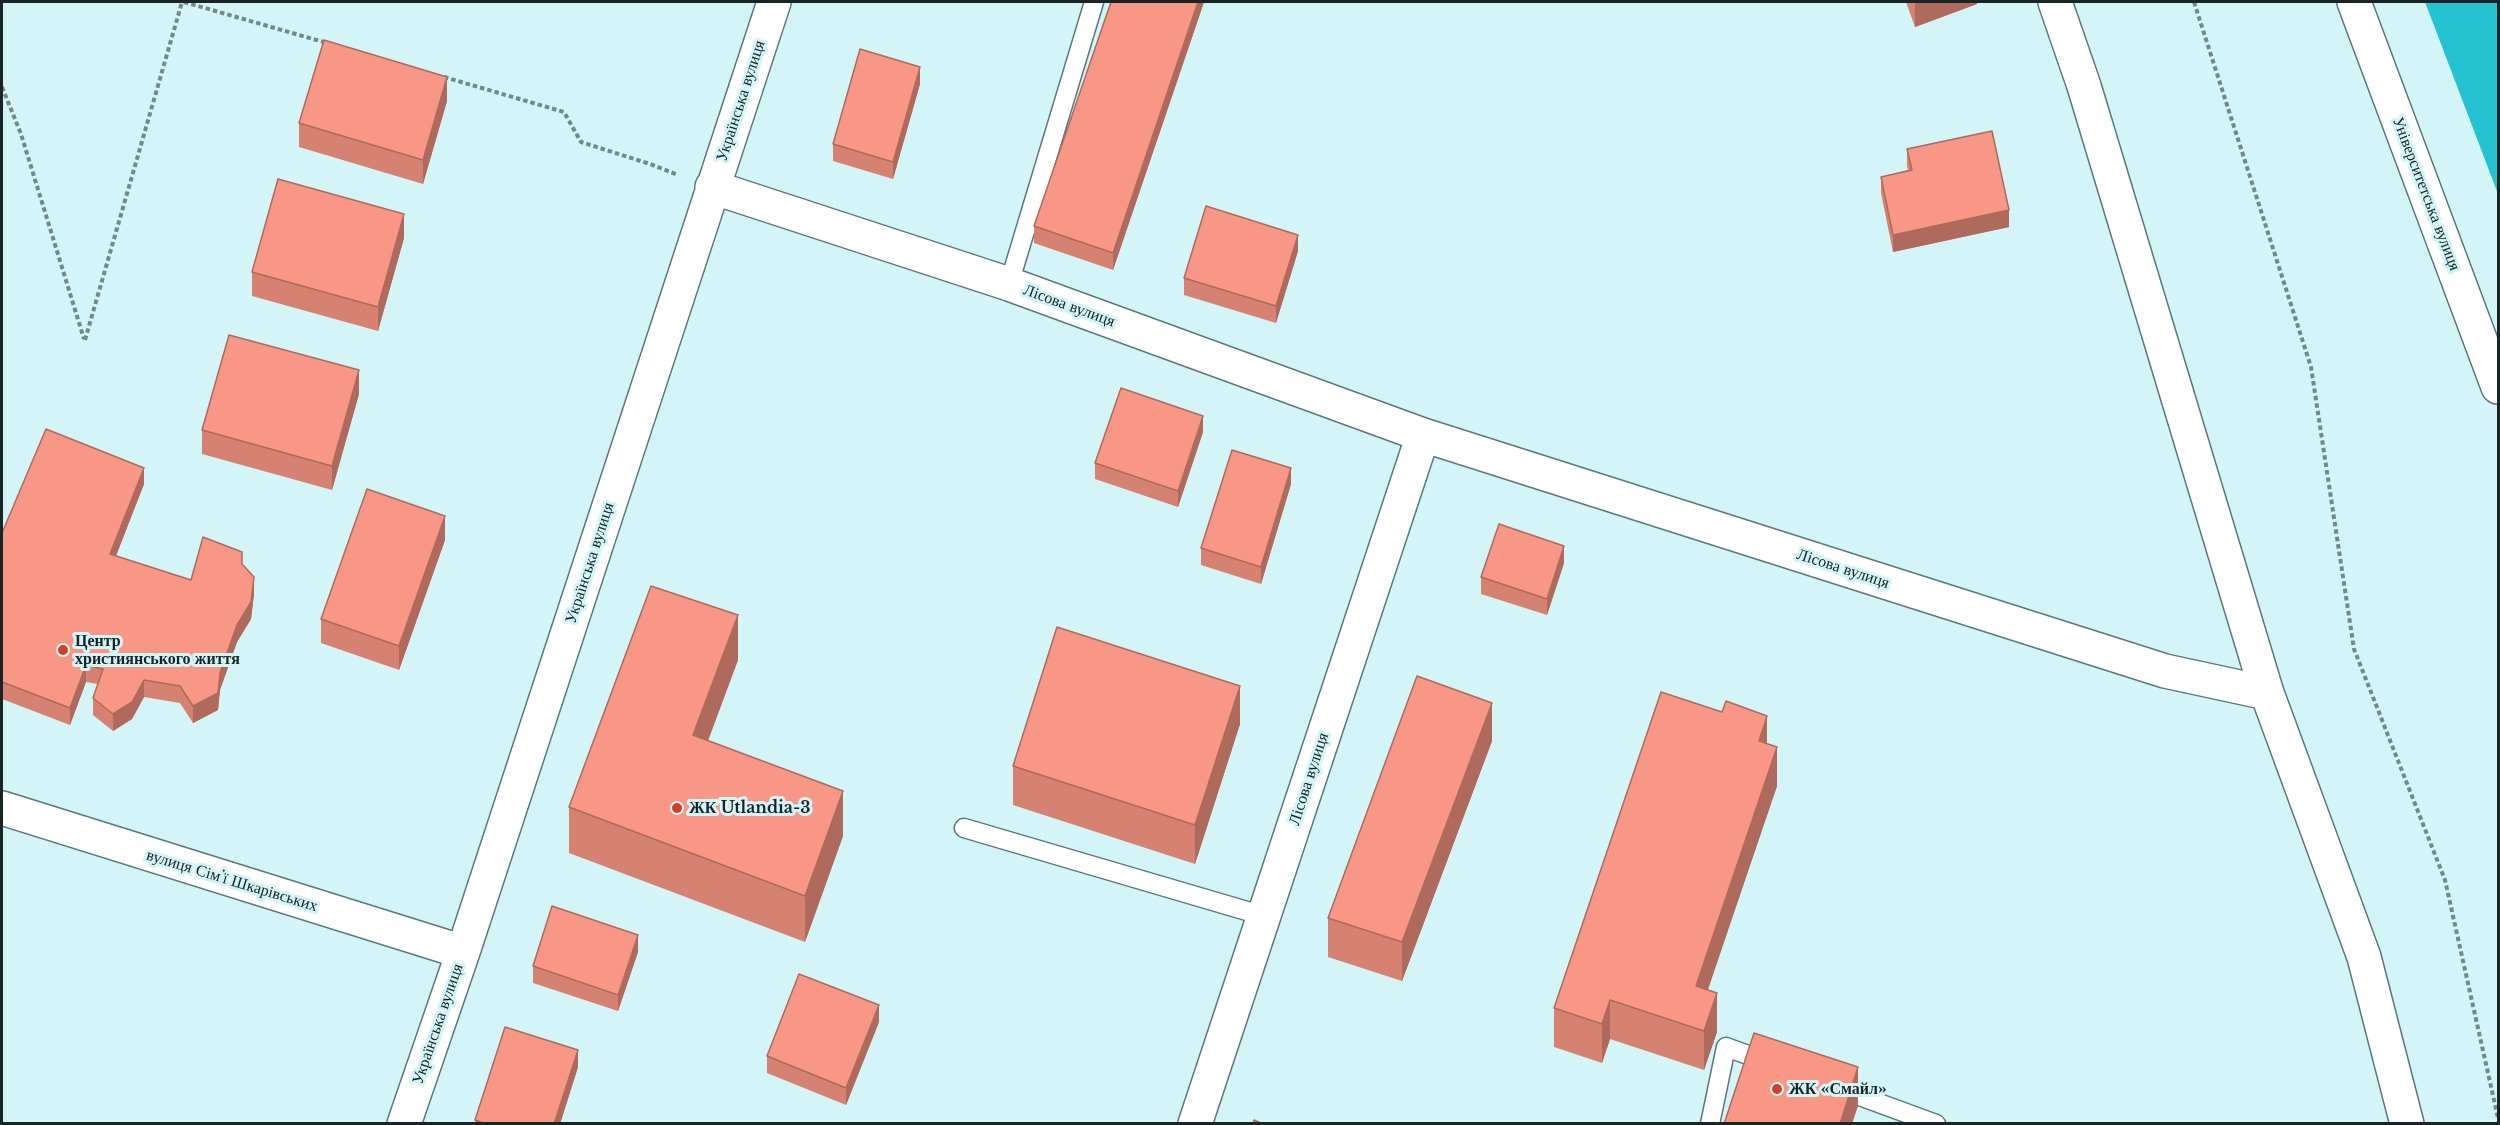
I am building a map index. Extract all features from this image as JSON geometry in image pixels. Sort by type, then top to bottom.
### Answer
[{"type":"street","name":"Українська вулиця","points":[[404,1124],[463,952],[774,2]]},
{"type":"street","points":[[2055,2],[2084,86],[2267,693],[2364,957],[2407,1124]]},
{"type":"street","name":"Університетська вулиця","points":[[2354,2],[2499,387]]},
{"type":"street","name":"Лісова вулиця","points":[[712,187],[1009,284],[1422,435],[2165,671],[2267,693]]},
{"type":"street","name":"Лісова вулиця","points":[[1195,1124],[1422,435]]},
{"type":"street","name":"вулиця Сімʼї Шкарівських","points":[[2,808],[463,952]]},
{"type":"lane","points":[[1009,284],[1094,2]]},
{"type":"lane","points":[[964,828],[1264,916]]},
{"type":"lane","points":[[1710,1124],[1726,1047],[1781,1067]]},
{"type":"lane","points":[[1815,1079],[1936,1124]]},
{"type":"path","points":[[2,87],[21,134],[84,340],[183,2],[334,45]]},
{"type":"path","points":[[2194,2],[2312,367],[2354,649],[2445,880],[2499,1118]]},
{"type":"path","points":[[437,75],[564,112],[581,142],[712,187]]},
{"type":"shaded area","points":[[2425,2],[2498,2],[2498,194]]},
{"type":"building","points":[[1111,2],[1198,2],[1113,253],[1034,226]]},
{"type":"building","points":[[324,40],[447,77],[423,160],[299,123]]},
{"type":"building","points":[[860,49],[920,67],[893,162],[833,144]]},
{"type":"building","points":[[1992,131],[2009,210],[1893,235],[1881,177],[1912,170],[1907,149]]},
{"type":"building","points":[[278,179],[404,214],[378,307],[252,272]]},
{"type":"building","points":[[1206,206],[1298,235],[1276,306],[1184,278]]},
{"type":"building","points":[[229,335],[359,370],[332,466],[202,430]]},
{"type":"building","points":[[1121,388],[1203,416],[1178,491],[1095,463]]},
{"type":"building","points":[[46,429],[144,468],[110,554],[191,580],[203,537],[242,552],[242,564],[254,577],[251,602],[237,625],[220,673],[218,693],[193,706],[180,686],[144,680],[132,702],[113,714],[93,698],[103,669],[86,665],[70,708],[2,682],[2,533]]},
{"type":"building","points":[[1232,450],[1291,468],[1261,567],[1201,548]]},
{"type":"building","points":[[367,489],[445,516],[399,646],[321,619]]},
{"type":"building","points":[[1499,524],[1564,546],[1547,599],[1481,577]]},
{"type":"building","name":"ЖК Utlandia-3","points":[[651,586],[738,615],[693,735],[843,791],[805,896],[569,807]]},
{"type":"building","points":[[1057,627],[1240,686],[1195,825],[1013,766]]},
{"type":"building","points":[[1417,676],[1492,703],[1402,942],[1328,918]]},
{"type":"building","points":[[1661,692],[1722,712],[1726,701],[1767,716],[1759,741],[1777,747],[1696,986],[1717,993],[1704,1031],[1610,1000],[1602,1024],[1554,1008]]},
{"type":"building","points":[[552,906],[638,935],[618,995],[533,966]]},
{"type":"building","points":[[799,974],[879,1005],[846,1088],[767,1056]]},
{"type":"building","points":[[505,1027],[578,1050],[554,1124],[486,1124],[475,1120]]},
{"type":"building","points":[[1754,1033],[1858,1067],[1840,1124],[1724,1124]]},
{"type":"place","name":"Центр християнського життя","points":[[63,650]]},
{"type":"place","name":"ЖК Utlandia-3","points":[[677,808]]},
{"type":"place","name":"ЖК «Смайл»","points":[[1777,1089]]}]
